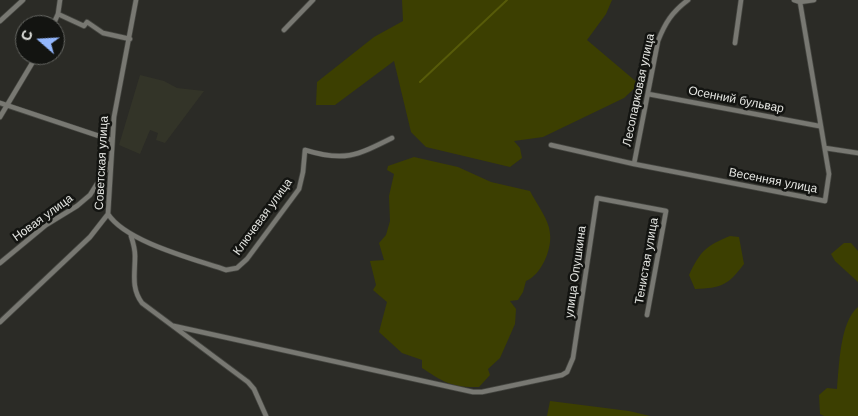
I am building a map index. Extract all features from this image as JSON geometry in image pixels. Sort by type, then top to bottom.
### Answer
[{"type":"street","points":[[0,22],[23,0]]},
{"type":"street","points":[[60,0],[58,14],[84,26],[87,22],[103,33],[130,39]]},
{"type":"street","name":"Советская улица","points":[[136,0],[130,39],[115,108],[111,140],[108,214],[113,222],[141,241],[226,270],[237,268]]},
{"type":"street","points":[[284,30],[313,0]]},
{"type":"street","name":"Лесопарковая улица","points":[[634,164],[658,41],[665,22],[676,9],[688,0]]},
{"type":"street","points":[[735,43],[741,0]]},
{"type":"street","points":[[794,0],[800,2],[814,0]]},
{"type":"street","name":"Весенняя улица","points":[[550,145],[634,164],[825,201],[829,174],[800,2]]},
{"type":"street","points":[[0,117],[31,65]]},
{"type":"street","name":"Осенний бульвар","points":[[648,94],[820,126]]},
{"type":"street","points":[[0,104],[111,140]]},
{"type":"street","name":"Ключевая улица","points":[[237,268],[247,260],[298,189],[303,172],[305,150],[324,156],[344,157],[358,154],[392,138]]},
{"type":"street","points":[[825,148],[858,154]]},
{"type":"street","name":"Новая улица","points":[[0,263],[46,225],[90,195],[111,162]]},
{"type":"street","name":"Тенистая улица","points":[[597,198],[666,211],[647,315]]},
{"type":"street","name":"улица Опушкина","points":[[174,326],[473,392],[482,392],[562,375],[570,367],[575,348],[597,198]]},
{"type":"street","points":[[0,322],[90,237],[108,214]]},
{"type":"street","points":[[131,236],[135,253],[134,287],[142,303],[248,382],[254,388],[266,416]]},
{"type":"shaded area","points":[[402,0],[612,0],[606,14],[587,40],[639,84],[624,98],[543,137],[514,141],[520,148],[522,158],[510,167],[426,147],[411,132],[394,61],[335,105],[316,105],[317,82],[374,37],[403,21]]},
{"type":"shaded area","points":[[140,75],[164,81],[177,88],[204,91],[165,143],[156,140],[158,133],[150,130],[140,154],[119,145]]},
{"type":"shaded area","points":[[414,157],[458,167],[491,182],[530,191],[549,229],[549,247],[541,268],[526,281],[523,292],[518,300],[510,301],[516,309],[515,324],[500,358],[488,369],[490,375],[479,387],[455,385],[436,377],[422,368],[422,360],[402,353],[379,332],[387,302],[373,290],[376,285],[370,261],[384,260],[379,243],[386,235],[390,221],[389,196],[394,174],[387,170],[388,166]]},
{"type":"shaded area","points":[[730,236],[739,237],[744,264],[724,284],[712,288],[695,289],[689,275],[697,260],[710,246]]},
{"type":"shaded area","points":[[844,243],[851,243],[858,251],[858,282],[835,261],[831,254]]},
{"type":"shaded area","points":[[858,307],[858,416],[824,416],[820,414],[819,395],[827,388],[837,389],[844,333],[847,323]]},
{"type":"shaded area","points":[[550,401],[629,411],[650,416],[547,416]]},
{"type":"waterway","points":[[420,82],[507,0]]}]
